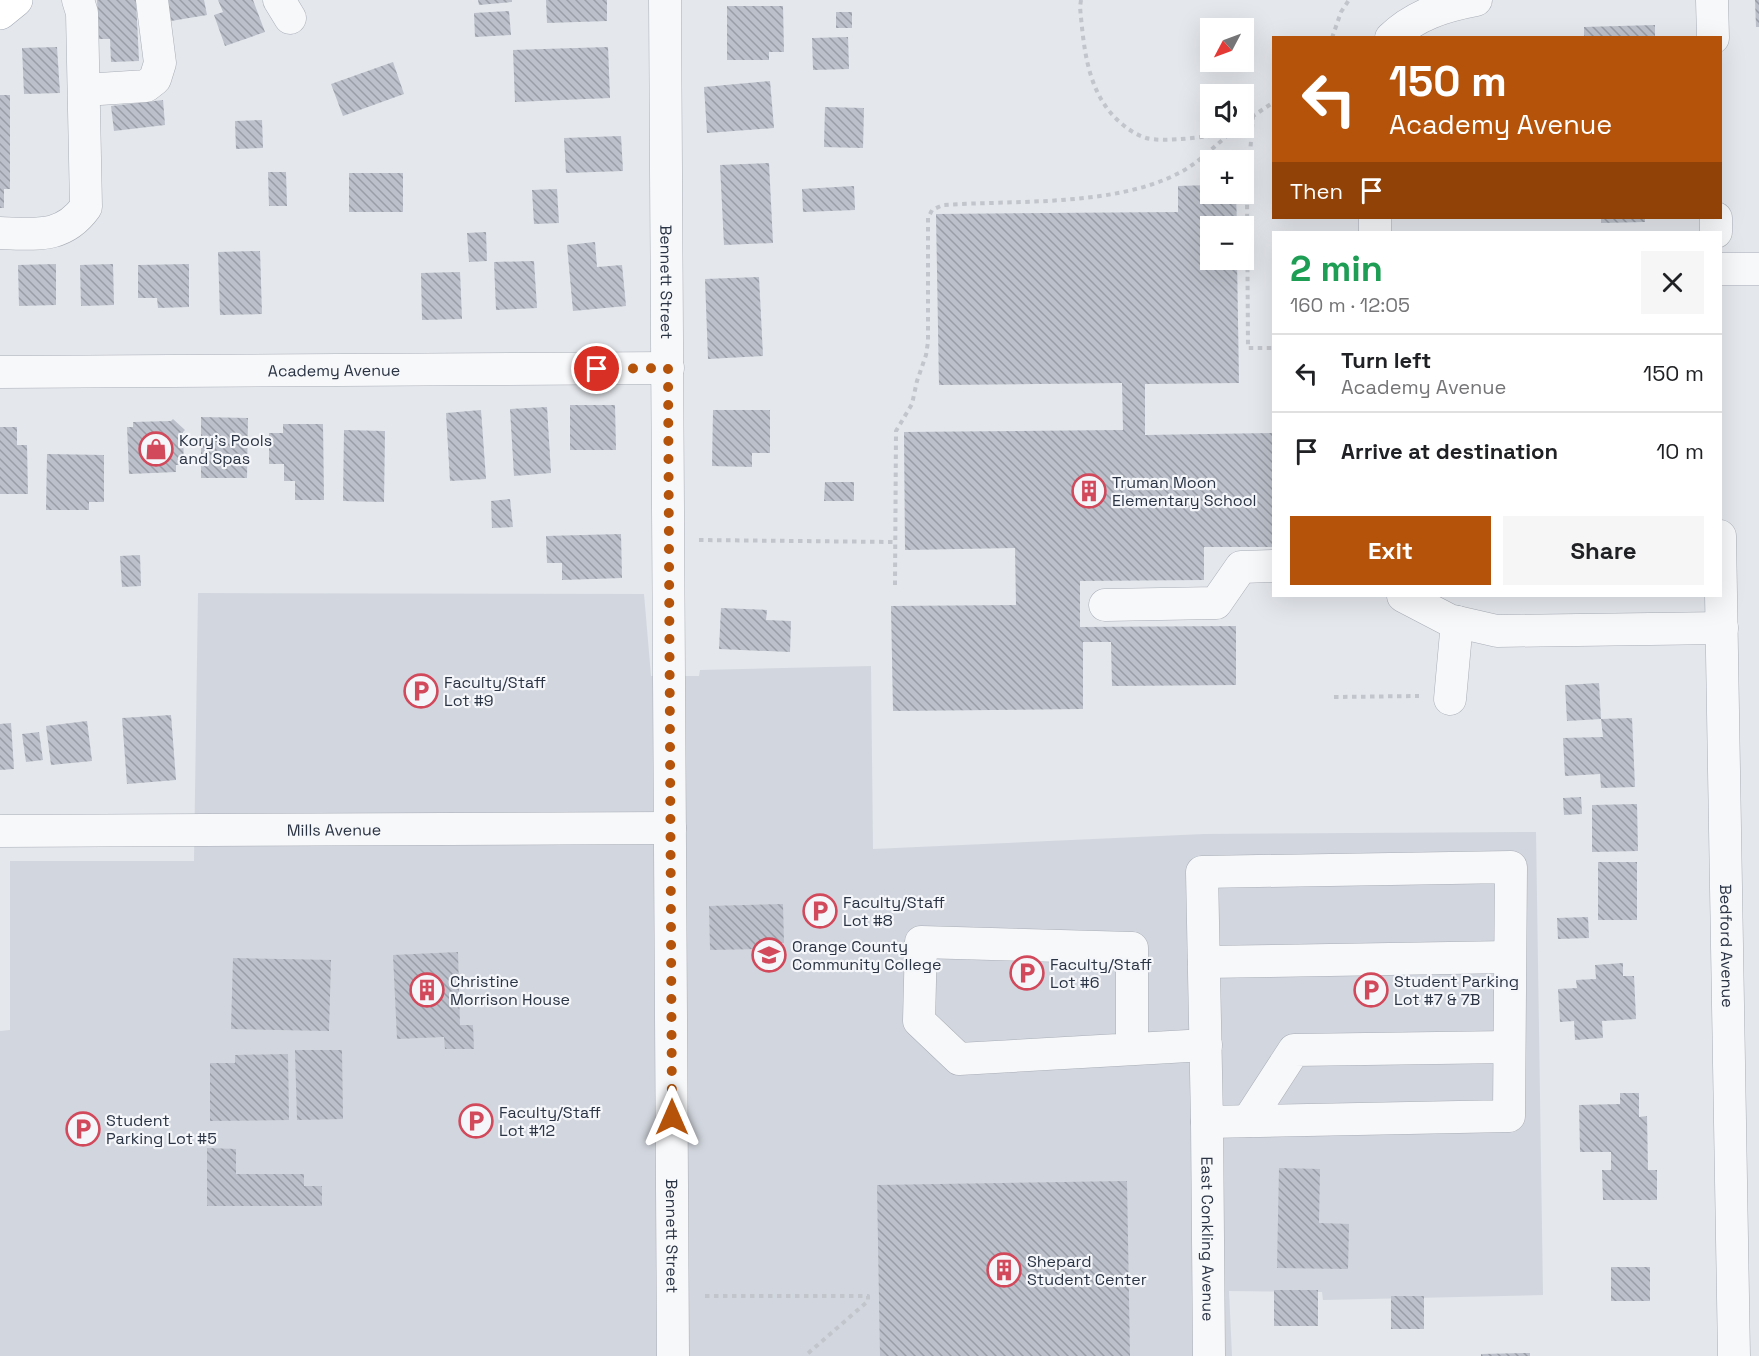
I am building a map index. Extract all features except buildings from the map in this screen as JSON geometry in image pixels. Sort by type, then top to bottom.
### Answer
[{"type":"main road","points":[[0,13],[16,0]]},
{"type":"street","points":[[0,233],[41,234],[64,228],[78,219],[86,207],[82,13],[78,0]]},
{"type":"street","points":[[84,90],[146,86],[155,79],[160,63],[152,0]]},
{"type":"street","name":"Bennett Street","points":[[665,0],[673,1356]]},
{"type":"street","points":[[1393,36],[1426,13],[1476,0]]},
{"type":"street","points":[[1712,0],[1713,36]]},
{"type":"street","points":[[1722,269],[1759,269]]},
{"type":"street","name":"Academy Avenue","points":[[0,372],[668,368]]},
{"type":"street","points":[[1105,605],[1216,603],[1241,567],[1272,566]]},
{"type":"street","points":[[1405,597],[1449,620],[1497,631],[1722,628]]},
{"type":"street","name":"Bedford Avenue","points":[[1721,597],[1734,1356]]},
{"type":"street","points":[[1439,697],[1457,622]]},
{"type":"street","name":"Mills Avenue","points":[[0,831],[670,828]]},
{"type":"street","name":"East Conkling Avenue","points":[[1209,1356],[1202,872],[1511,867],[1509,957]]},
{"type":"street","points":[[1132,1049],[1132,948],[921,942],[919,1021],[959,1059],[1206,1045]]},
{"type":"street","points":[[1204,962],[1509,957],[1509,1116],[1207,1122]]},
{"type":"street","points":[[1248,1121],[1294,1050],[1509,1047]]},
{"type":"path","points":[[1081,0],[1084,53],[1091,78],[1100,100],[1114,117],[1130,131],[1146,138],[1200,136]]},
{"type":"path","points":[[1333,36],[1341,12],[1349,0]]},
{"type":"path","points":[[1254,114],[1272,103]]},
{"type":"path","points":[[896,585],[896,431],[912,404],[926,355],[928,342],[928,218],[932,210],[943,205],[1070,200],[1117,193],[1156,183],[1180,172],[1224,138]]},
{"type":"path","points":[[1251,138],[1247,193],[1248,348],[1272,348]]},
{"type":"path","points":[[692,539],[896,542]]},
{"type":"path","points":[[1334,697],[1439,697]]},
{"type":"path","points":[[673,1286],[701,1296],[868,1296],[868,1301],[805,1356]]},
{"type":"shaded area","name":"Orange County Community College","points":[[198,593],[644,594],[651,676],[699,676],[700,670],[871,666],[873,849],[1204,834],[1536,832],[1543,1295],[1323,1300],[1322,1292],[1229,1291],[1232,1356],[0,1356],[0,1031],[10,1030],[10,861],[194,861]]},
{"type":"place","name":"Kory's Pools and Spas","points":[[156,449]]},
{"type":"place","name":"Truman Moon Elementary School","points":[[1089,491]]},
{"type":"place","name":"Faculty/Staff Lot #9","points":[[421,691]]},
{"type":"place","name":"Faculty/Staff Lot #8","points":[[820,911]]},
{"type":"place","name":"Orange County Community College","points":[[769,955]]},
{"type":"place","name":"Faculty/Staff Lot #6","points":[[1027,973]]},
{"type":"place","name":"Christine Morrison House","points":[[427,990]]},
{"type":"place","name":"Student Parking Lot #7 & 7B","points":[[1371,990]]},
{"type":"place","name":"Faculty/Staff Lot #12","points":[[476,1121]]},
{"type":"place","name":"Student Parking Lot #5","points":[[83,1129]]},
{"type":"place","name":"Shepard Student Center","points":[[1004,1270]]},
{"type":"route","points":[[597,369],[668,368],[672,1117]]}]
